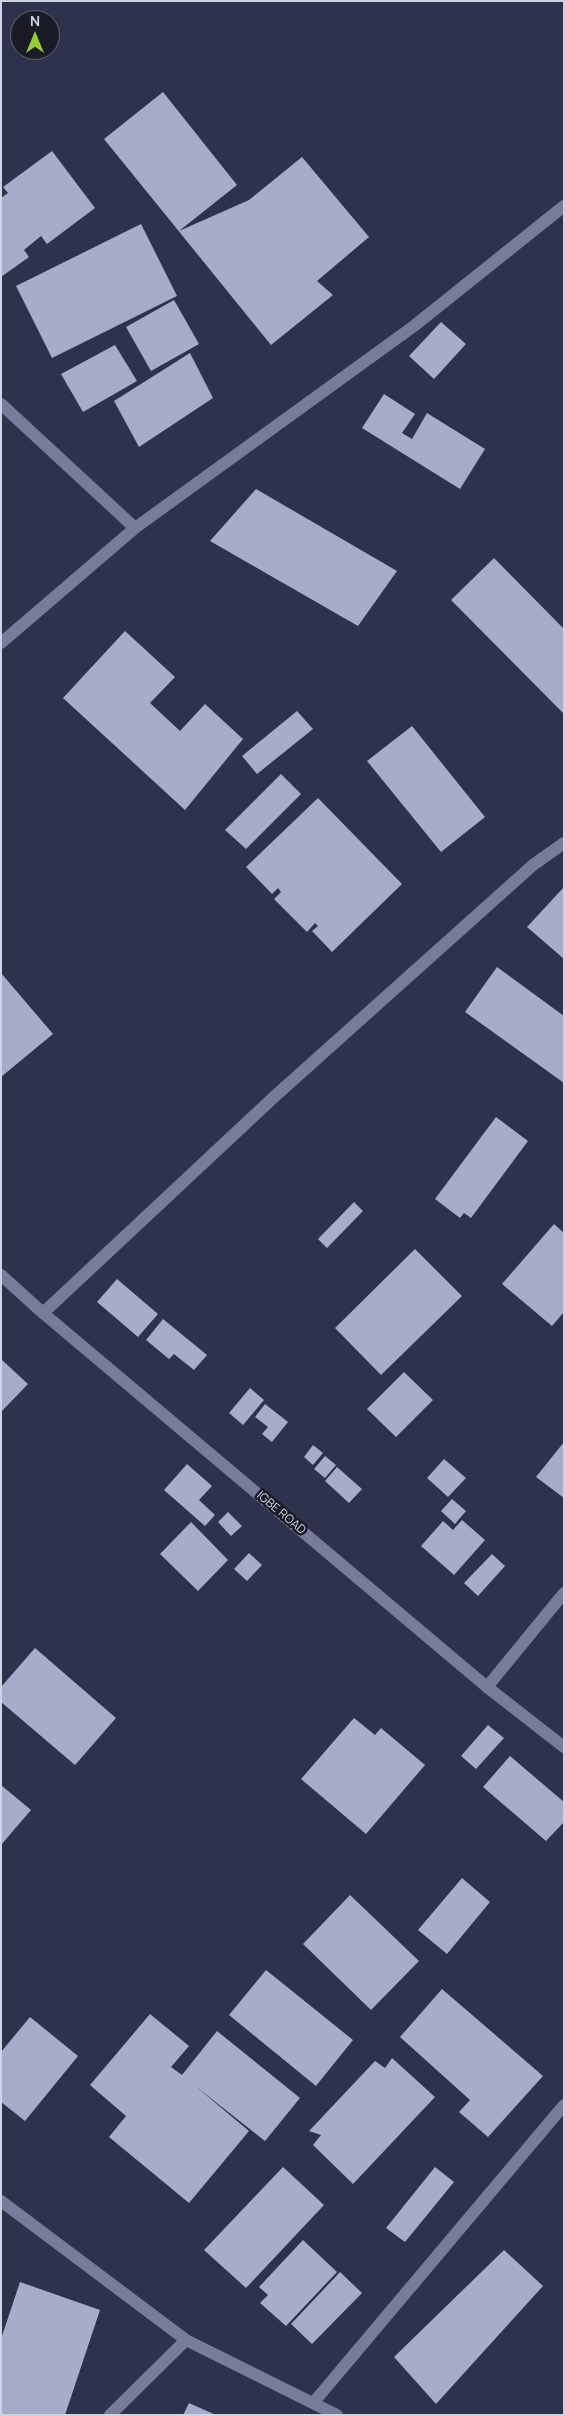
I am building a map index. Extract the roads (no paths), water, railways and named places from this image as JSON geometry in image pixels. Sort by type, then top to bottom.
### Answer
[{"type":"street","points":[[1,643],[135,528],[414,326],[564,206]]},
{"type":"street","points":[[1,404],[135,528]]},
{"type":"street","points":[[43,1313],[296,1077],[533,865],[564,843]]},
{"type":"street","name":"IGBE ROAD","points":[[1,1275],[43,1313],[487,1687],[564,1747]]},
{"type":"street","points":[[487,1687],[564,1593]]},
{"type":"street","points":[[314,2402],[564,2105]]},
{"type":"street","points":[[1,2201],[186,2340],[337,2415]]},
{"type":"street","points":[[110,2415],[186,2340]]}]
